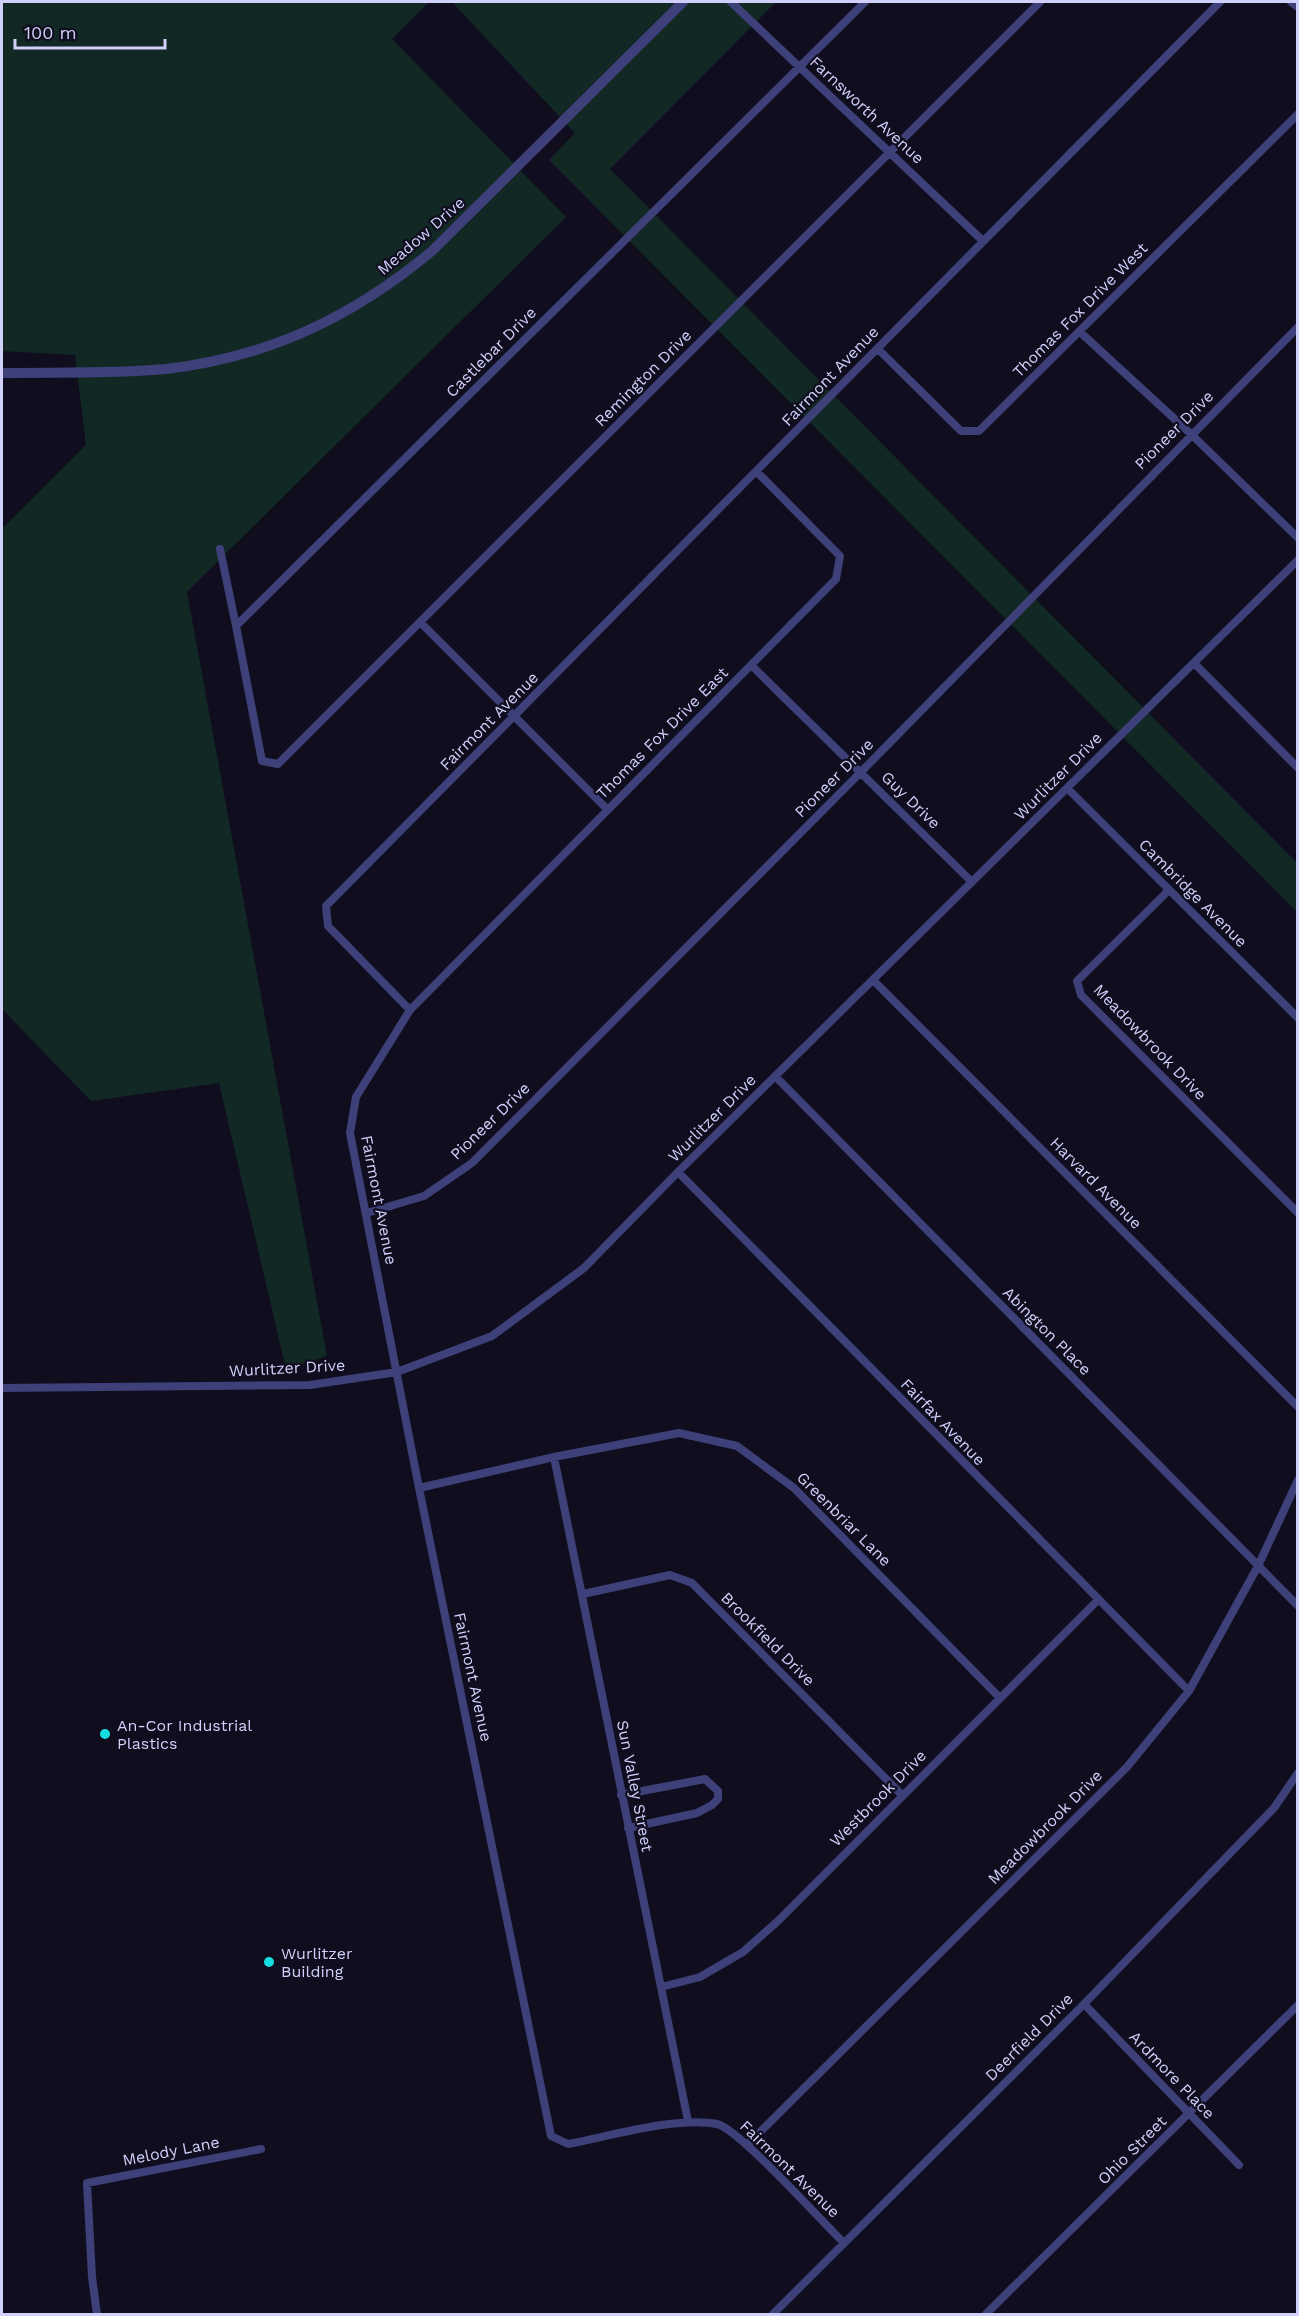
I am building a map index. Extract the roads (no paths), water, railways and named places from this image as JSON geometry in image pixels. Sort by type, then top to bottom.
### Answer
[{"type":"street","name":"Meadow Drive","points":[[2,373],[135,371],[202,364],[274,345],[343,314],[396,280],[432,250],[683,2]]},
{"type":"street","name":"Farnsworth Avenue","points":[[731,2],[983,241]]},
{"type":"street","name":"Castlebar Drive","points":[[236,626],[865,2]]},
{"type":"street","name":"Remington Drive","points":[[236,626],[262,761],[278,764],[1040,2]]},
{"type":"street","name":"Fairmont Avenue","points":[[844,2243],[747,2145],[720,2124],[688,2121],[568,2144],[551,2136],[419,1488],[350,1133],[356,1097],[410,1010],[328,926],[326,906],[1220,2]]},
{"type":"street","points":[[1291,2],[1298,8]]},
{"type":"street","name":"Thomas Fox Drive West","points":[[878,349],[961,431],[979,431],[1298,114]]},
{"type":"street","name":"Pioneer Drive","points":[[367,1213],[424,1196],[472,1163],[861,772],[1298,327]]},
{"type":"street","points":[[1080,332],[1191,434],[1298,538]]},
{"type":"street","name":"Thomas Fox Drive East","points":[[410,1010],[836,579],[840,556],[757,472]]},
{"type":"street","points":[[220,549],[236,626]]},
{"type":"street","name":"Wurlitzer Drive","points":[[2,1388],[310,1384],[354,1380],[397,1372],[492,1336],[584,1268],[678,1172],[1298,560]]},
{"type":"street","points":[[420,622],[607,809]]},
{"type":"street","points":[[1194,663],[1296,765]]},
{"type":"street","name":"Guy Drive","points":[[751,665],[972,882]]},
{"type":"street","name":"Cambridge Avenue","points":[[1067,788],[1298,1018]]},
{"type":"street","name":"Meadowbrook Drive","points":[[1168,890],[1077,981],[1081,995],[1298,1214]]},
{"type":"street","name":"Harvard Avenue","points":[[873,980],[1298,1407]]},
{"type":"street","name":"Abington Place","points":[[775,1076],[1298,1606]]},
{"type":"street","name":"Fairfax Avenue","points":[[678,1172],[1189,1690]]},
{"type":"street","name":"Greenbriar Lane","points":[[419,1488],[554,1457],[679,1433],[737,1446],[794,1488],[1000,1698]]},
{"type":"street","name":"Sun Valley Street","points":[[554,1457],[688,2121]]},
{"type":"street","name":"Meadowbrook Drive","points":[[747,2145],[1126,1767],[1189,1690],[1258,1566],[1298,1480]]},
{"type":"street","name":"Brookfield Drive","points":[[583,1594],[670,1575],[692,1583],[902,1795]]},
{"type":"street","name":"Westbrook Drive","points":[[660,1987],[700,1977],[742,1952],[778,1921],[1098,1600]]},
{"type":"street","name":"Deerfield Drive","points":[[773,2314],[1084,2004],[1274,1808],[1298,1773]]},
{"type":"street","points":[[621,1795],[705,1779],[718,1791],[718,1798],[705,1809],[628,1828]]},
{"type":"street","name":"Ardmore Place","points":[[1084,2004],[1239,2165]]},
{"type":"street","name":"Ohio Street","points":[[986,2314],[1298,2005]]},
{"type":"street","name":"Melody Lane","points":[[97,2314],[92,2277],[87,2183],[261,2149]]},
{"type":"place","name":"An-Cor Industrial Plastics","points":[[105,1734]]},
{"type":"place","name":"Wurlitzer Building","points":[[269,1962]]}]
